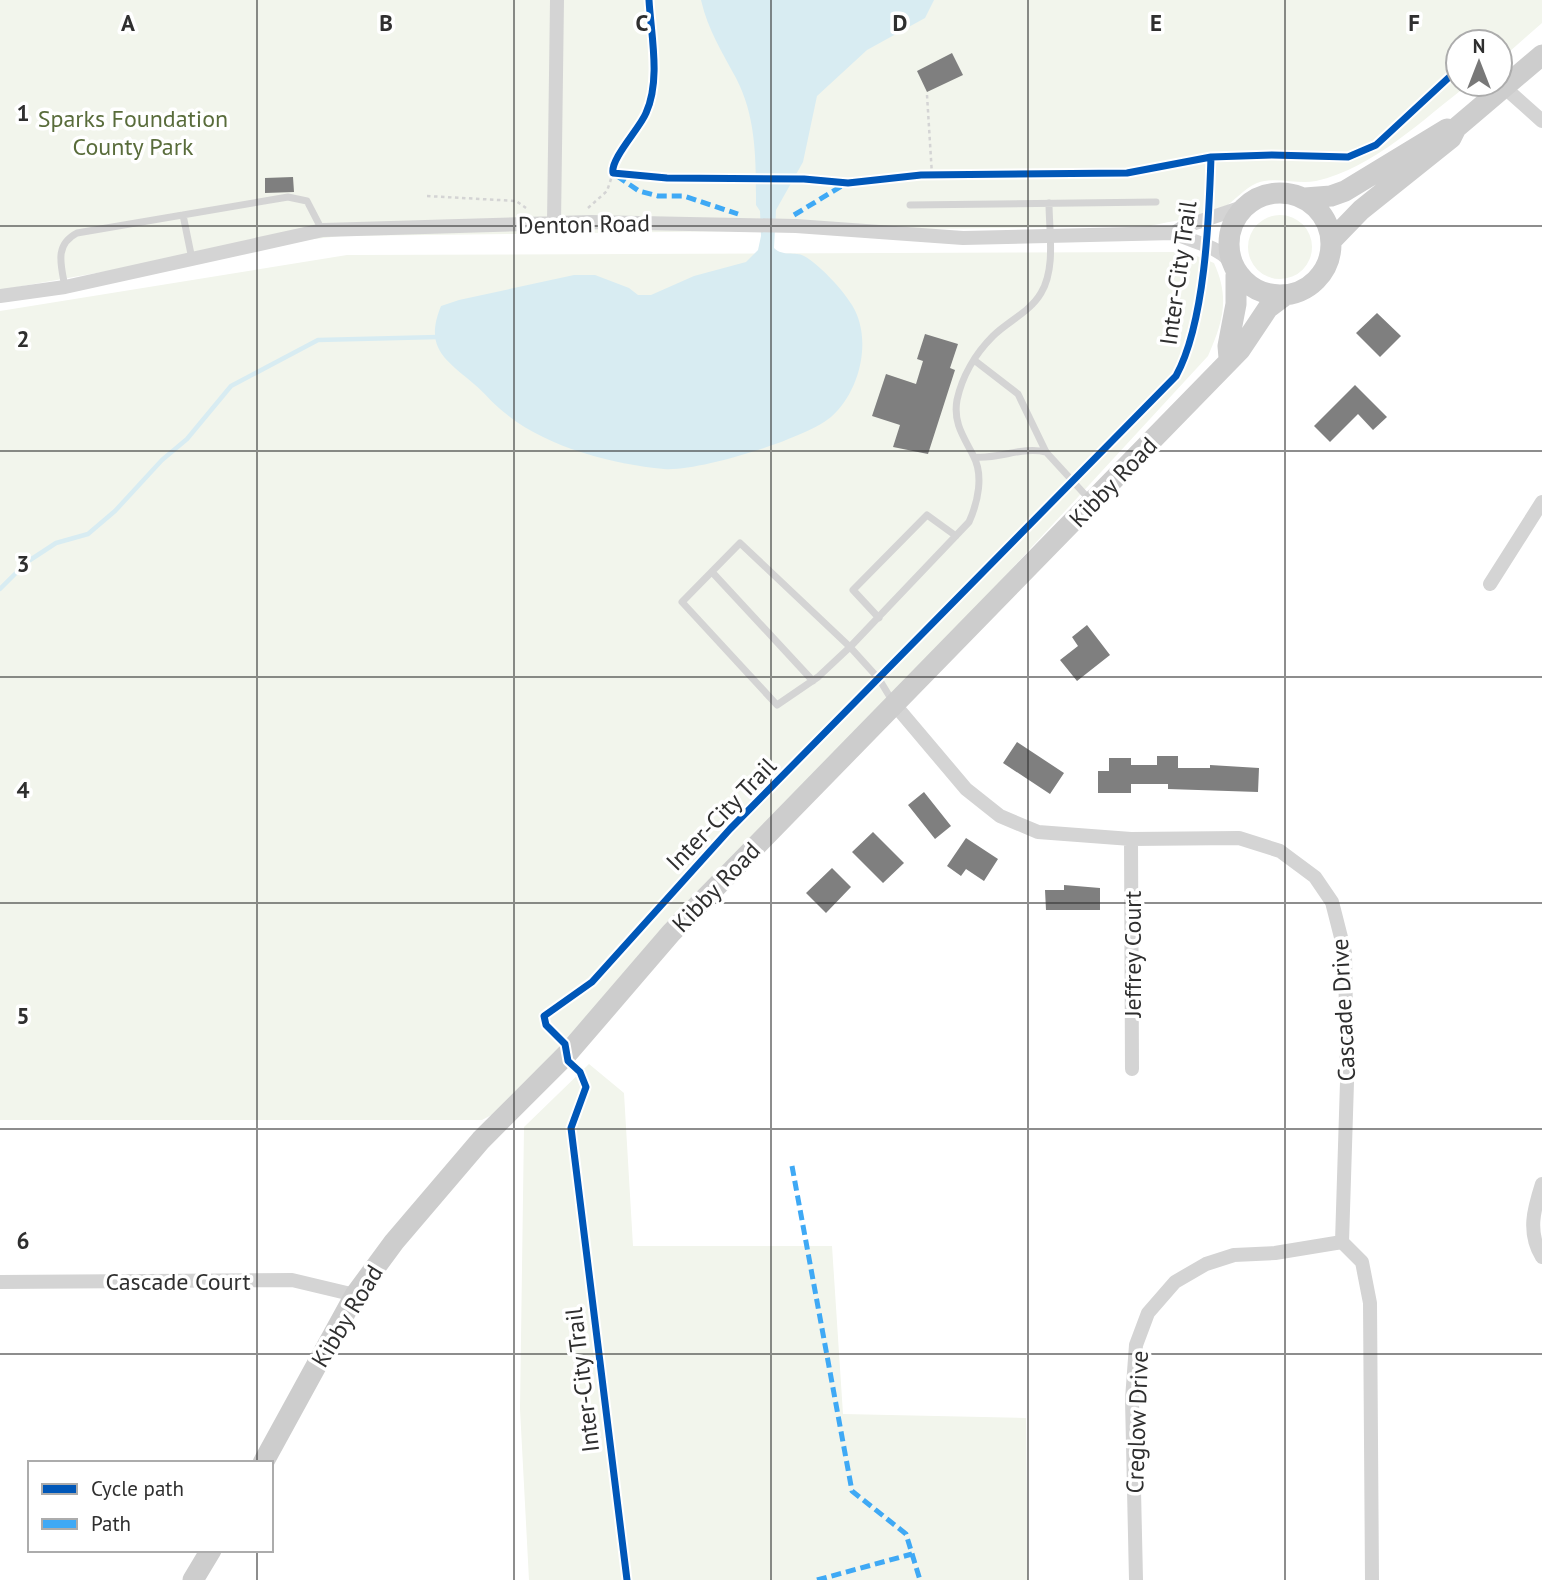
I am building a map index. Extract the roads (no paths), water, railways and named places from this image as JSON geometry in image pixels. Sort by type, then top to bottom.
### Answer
[{"type":"main road","points":[[1514,79],[1542,55]]},
{"type":"main road","points":[[1332,240],[1362,211],[1451,138],[1456,128],[1491,98]]},
{"type":"main road","points":[[1229,358],[1228,346],[1236,304],[1229,237],[1238,214],[1245,206],[1256,199],[1279,192],[1305,198],[1331,196],[1345,191],[1444,129],[1456,128]]},
{"type":"main road","points":[[1233,268],[1259,292],[1284,296],[1300,292],[1313,283],[1324,268],[1332,240],[1330,226],[1323,215],[1305,198]]},
{"type":"main road","name":"Kibby Road","points":[[264,1461],[355,1295],[394,1242],[481,1140],[566,1054],[671,933],[1093,503],[1229,358],[1240,350],[1268,308],[1284,296]]},
{"type":"main road","points":[[193,1580],[210,1552]]},
{"type":"street","points":[[554,221],[557,0]]},
{"type":"street","points":[[1514,96],[1542,121]]},
{"type":"street","name":"Denton Road","points":[[1174,233],[1183,227],[1245,206]]},
{"type":"street","name":"Denton Road","points":[[0,296],[65,287],[323,230],[554,221],[791,226],[963,238],[1174,233],[1220,250],[1233,268]]},
{"type":"street","points":[[1490,584],[1542,502]]},
{"type":"street","name":"Cascade Drive","points":[[895,705],[966,789],[1000,816],[1038,832],[1131,839],[1239,838],[1280,851],[1315,877],[1332,902],[1345,953],[1347,1082],[1342,1242]]},
{"type":"street","name":"Jeffrey Court","points":[[1131,839],[1132,1069]]},
{"type":"street","points":[[1542,1184],[1533,1213],[1532,1230],[1542,1256]]},
{"type":"street","points":[[1342,1242],[1362,1262],[1370,1303],[1372,1580]]},
{"type":"street","name":"Creglow Drive","points":[[1136,1580],[1132,1399],[1136,1345],[1148,1313],[1175,1282],[1206,1264],[1234,1255],[1275,1253],[1342,1242]]},
{"type":"street","name":"Cascade Court","points":[[0,1282],[292,1280],[355,1295]]},
{"type":"lane","points":[[65,287],[60,258],[64,243],[77,233],[298,198],[307,201],[314,209],[323,230]]},
{"type":"lane","points":[[910,205],[1156,202]]},
{"type":"lane","points":[[895,705],[879,679],[850,647],[740,543],[682,602],[777,705],[813,681],[850,647],[969,522],[976,506],[979,481],[975,457],[963,439],[955,416],[967,369],[993,336],[1025,311],[1041,292],[1049,265],[1049,203]]},
{"type":"lane","points":[[183,215],[192,260]]},
{"type":"lane","points":[[974,360],[1018,394],[1046,452],[1093,503]]},
{"type":"lane","points":[[975,457],[996,459],[1036,449],[1046,452]]},
{"type":"lane","points":[[879,618],[853,590],[927,515],[956,536]]},
{"type":"lane","points":[[712,572],[813,681]]},
{"type":"waterway","points":[[0,589],[27,562],[56,543],[88,534],[115,511],[162,460],[187,439],[231,386],[318,340],[438,337]]},
{"type":"park label","name":"Sparks Foundation County Park","points":[[133,132]]}]
